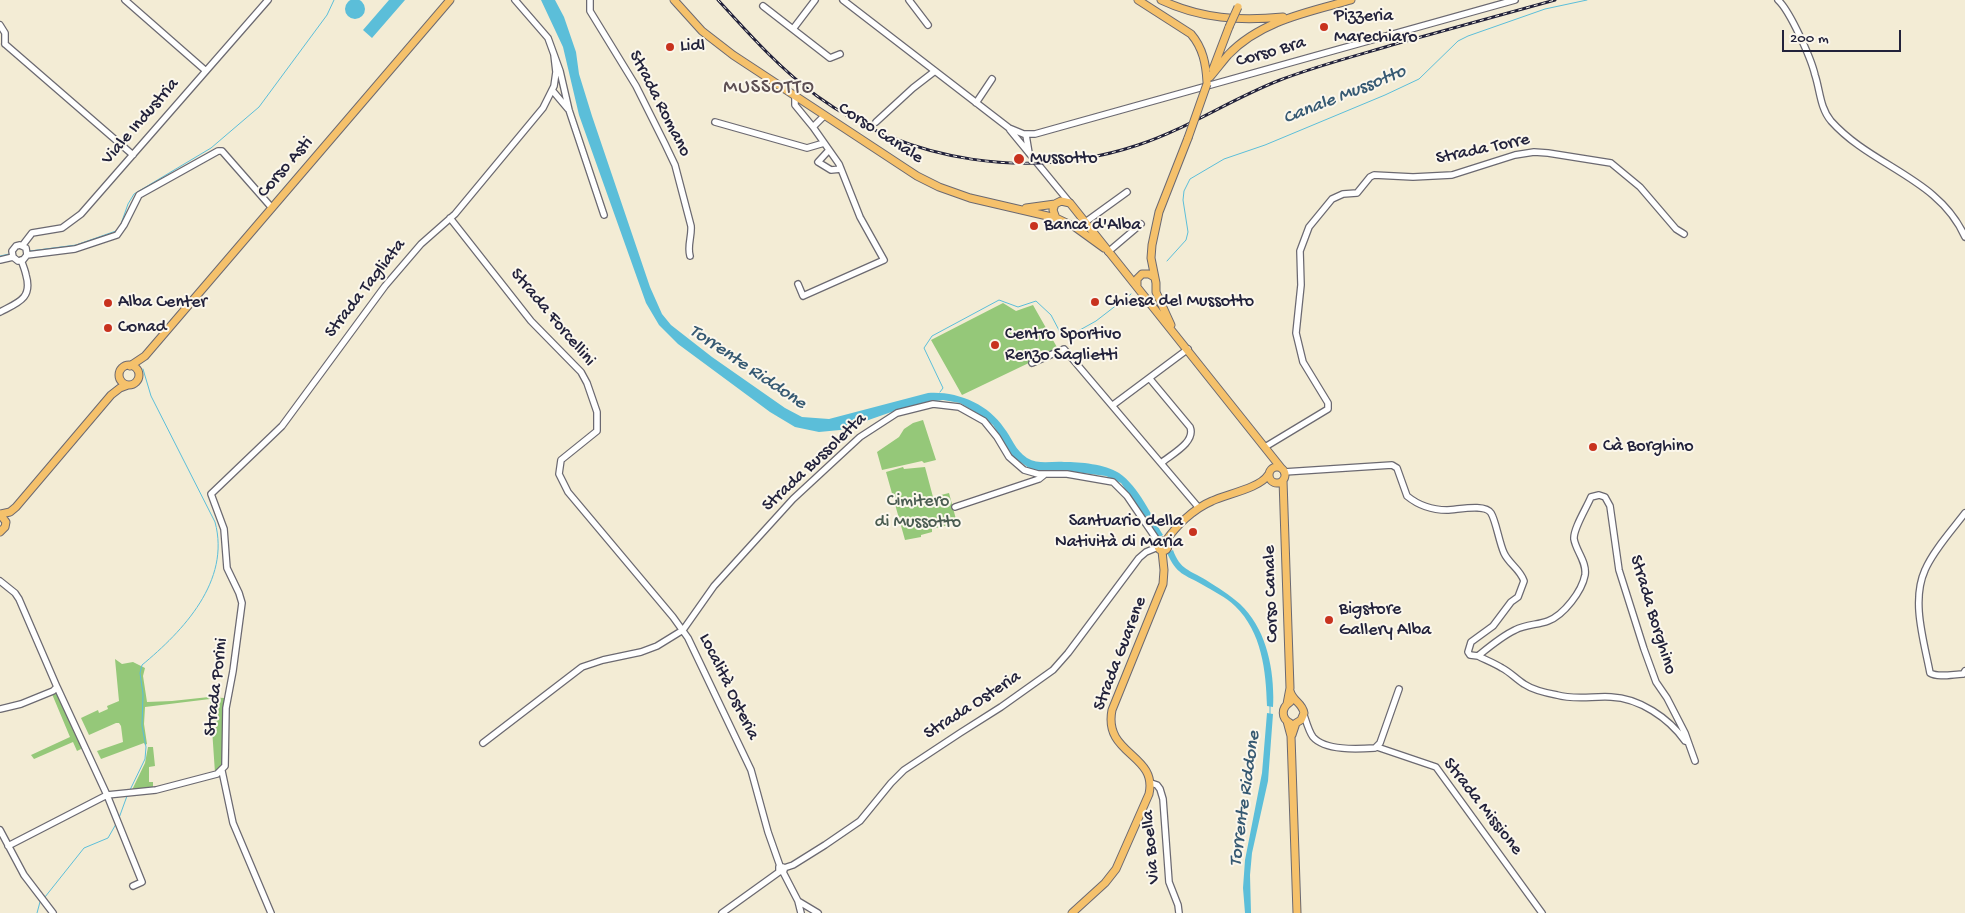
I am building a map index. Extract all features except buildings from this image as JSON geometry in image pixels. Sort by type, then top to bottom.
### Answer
[{"type":"main road","points":[[402,57],[406,46],[446,0]]},
{"type":"main road","name":"Corso Asti","points":[[137,371],[145,356],[450,0]]},
{"type":"main road","name":"Corso Canale","points":[[674,0],[714,42],[894,162],[939,187],[970,198],[1035,210],[1059,219],[1074,227],[1106,250]]},
{"type":"main road","points":[[1138,0],[1190,34],[1203,54],[1208,80]]},
{"type":"main road","points":[[1161,0],[1204,16],[1230,20],[1293,16]]},
{"type":"main road","points":[[1339,3],[1347,0]]},
{"type":"main road","points":[[1208,80],[1228,55],[1258,32],[1293,16],[1351,0]]},
{"type":"main road","points":[[1151,258],[1137,279],[1138,288],[1149,292],[1155,286],[1151,258],[1152,244],[1160,212],[1208,80],[1239,4]]},
{"type":"main road","points":[[1064,201],[1071,206],[1070,218],[1059,219],[1053,210],[1057,203],[1064,201]]},
{"type":"main road","name":"Corso Canale","points":[[1035,210],[1057,203]]},
{"type":"main road","name":"Corso Canale","points":[[1071,206],[1188,349],[1283,471],[1290,688],[1287,704],[1283,712],[1291,736],[1297,913]]},
{"type":"main road","points":[[1125,272],[1149,274],[1154,277]]},
{"type":"main road","name":"Corso Canale","points":[[1155,286],[1160,304],[1176,335]]},
{"type":"main road","name":"Corso Asti","points":[[130,366],[145,356]]},
{"type":"main road","points":[[2,530],[16,507],[111,395],[120,379],[120,370],[124,366],[130,366],[137,371],[136,380],[111,395]]},
{"type":"main road","points":[[120,379],[128,384]]},
{"type":"main road","name":"Corso Canale","points":[[1265,447],[1271,460],[1270,472],[1274,483],[1284,499]]},
{"type":"main road","points":[[1258,484],[1276,467],[1283,471]]},
{"type":"main road","points":[[1161,546],[1172,532],[1199,508],[1211,501],[1258,484],[1274,483],[1283,480]]},
{"type":"main road","points":[[0,514],[10,512],[16,507]]},
{"type":"main road","points":[[0,514],[5,518],[2,530]]},
{"type":"main road","name":"Strada Guarene","points":[[1151,784],[1144,767],[1114,736],[1110,720],[1112,710],[1163,584],[1164,570],[1161,546]]},
{"type":"main road","name":"Corso Canale","points":[[1290,688],[1293,698],[1302,706],[1304,715],[1297,722],[1291,736]]},
{"type":"main road","points":[[1287,704],[1296,702]]},
{"type":"main road","points":[[1287,721],[1297,722]]},
{"type":"main road","points":[[1072,913],[1105,883],[1116,868],[1143,809],[1151,784]]},
{"type":"street","points":[[125,0],[206,71]]},
{"type":"street","name":"Viale Industria","points":[[11,257],[14,247],[24,253],[32,233],[57,230],[72,222],[89,206],[268,0]]},
{"type":"street","name":"Strada Tagliata","points":[[515,0],[548,38],[560,70],[569,110],[604,215]]},
{"type":"street","name":"Strada Romano","points":[[590,0],[590,11],[636,86],[675,165],[691,226],[690,256]]},
{"type":"street","points":[[793,29],[815,0]]},
{"type":"street","points":[[843,0],[1024,139],[1029,153],[1071,206]]},
{"type":"street","points":[[909,0],[928,25]]},
{"type":"street","name":"Corso Bra","points":[[1024,139],[1035,134],[1515,0]]},
{"type":"street","points":[[1778,0],[1785,9],[1811,60],[1820,98],[1830,120],[1868,154],[1928,189],[1957,220],[1965,237]]},
{"type":"street","points":[[763,6],[830,58],[840,54]]},
{"type":"street","points":[[0,25],[5,33],[2,43],[133,155]]},
{"type":"street","name":"Strada Tagliata","points":[[211,494],[282,426],[385,286],[421,244],[450,218],[507,154],[546,103],[553,88],[556,72],[554,55]]},
{"type":"street","points":[[876,122],[913,88],[935,71]]},
{"type":"street","points":[[976,103],[992,79]]},
{"type":"street","points":[[553,88],[564,88]]},
{"type":"street","name":"Strada Tagliata","points":[[553,88],[569,110]]},
{"type":"street","points":[[795,97],[795,106],[813,127],[841,169],[860,217],[884,260],[803,296],[798,284]]},
{"type":"street","points":[[546,103],[553,100],[563,102]]},
{"type":"street","points":[[813,127],[824,116]]},
{"type":"street","points":[[716,122],[807,148],[824,143]]},
{"type":"street","points":[[829,150],[818,162],[831,170],[841,169]]},
{"type":"street","points":[[0,260],[24,253],[75,249],[117,235],[139,195],[218,151],[222,151],[272,208]]},
{"type":"street","name":"Strada Torre","points":[[1265,447],[1328,409],[1328,403],[1303,362],[1296,332],[1301,286],[1300,251],[1309,227],[1332,198],[1343,194],[1357,193],[1370,177],[1378,174],[1413,177],[1452,175],[1506,157],[1534,152],[1611,163],[1640,187],[1676,229],[1684,234]]},
{"type":"street","points":[[1057,203],[1060,198],[1060,191]]},
{"type":"street","points":[[1074,227],[1078,227],[1127,192]]},
{"type":"street","name":"Strada Forcellini","points":[[450,218],[531,321],[571,360],[587,382],[597,412],[597,431],[561,460],[559,474],[568,492],[587,516],[683,630]]},
{"type":"street","points":[[1106,250],[1141,224]]},
{"type":"street","points":[[0,312],[21,300],[26,294],[28,285],[24,253]]},
{"type":"street","points":[[1032,363],[1064,349],[1199,508]]},
{"type":"street","points":[[1113,405],[1188,349]]},
{"type":"street","points":[[1150,379],[1190,427],[1192,432],[1189,440],[1161,463]]},
{"type":"street","name":"Strada Bussoletta","points":[[683,630],[714,586],[793,499],[860,437],[897,413],[933,404],[959,407],[984,422],[998,437],[1009,457],[1017,466],[1029,472],[1044,475],[1067,474],[1106,480],[1116,484],[1127,496],[1161,546]]},
{"type":"street","points":[[1283,471],[1392,465],[1397,468],[1407,496],[1424,506],[1446,510],[1482,508],[1489,510],[1505,555],[1518,569],[1524,580],[1518,597],[1493,626],[1471,642],[1468,652],[1470,655],[1478,656],[1504,668],[1525,685],[1559,696],[1612,697],[1635,703],[1671,724],[1685,741],[1689,742]]},
{"type":"street","name":"Strada Bussoletta","points":[[955,507],[1039,479],[1044,475]]},
{"type":"street","name":"Strada Porini","points":[[211,494],[224,529],[227,568],[242,603],[226,708],[225,766],[222,771],[233,823],[271,913]]},
{"type":"street","name":"Strada Borghino","points":[[1478,656],[1515,630],[1550,621],[1567,607],[1581,586],[1586,568],[1574,538],[1575,530],[1591,497],[1599,495],[1605,497],[1610,506],[1618,570],[1644,649],[1656,682],[1667,698],[1689,742],[1695,761]]},
{"type":"street","points":[[1965,513],[1925,570],[1919,592],[1921,624],[1930,673],[1933,675],[1951,675],[1963,674],[1965,671]]},
{"type":"street","name":"Strada Osteria","points":[[781,870],[793,865],[860,821],[882,793],[904,770],[1001,707],[1053,670],[1068,653],[1139,558],[1146,552],[1161,546]]},
{"type":"street","points":[[0,580],[20,599],[57,687],[107,796],[142,882],[133,886]]},
{"type":"street","name":"Località Osteria","points":[[482,743],[582,667],[603,660],[641,652],[657,646],[683,630],[751,770],[760,796],[768,832],[781,870],[798,901],[801,913]]},
{"type":"street","points":[[0,709],[21,704],[57,687]]},
{"type":"street","points":[[1378,747],[1399,689]]},
{"type":"street","name":"Strada Missione","points":[[1304,715],[1312,736],[1334,747],[1352,749],[1378,747],[1436,766],[1542,913]]},
{"type":"street","name":"Strada Missione","points":[[1297,722],[1309,726]]},
{"type":"street","points":[[8,846],[107,796],[156,790],[222,771]]},
{"type":"street","name":"Via Boella","points":[[1151,784],[1157,785],[1163,799],[1169,882],[1178,905],[1179,913]]},
{"type":"street","points":[[0,830],[24,875],[53,913]]},
{"type":"street","points":[[722,913],[781,870]]},
{"type":"street","points":[[798,901],[818,913]]},
{"type":"green space","name":"Centro Sportivo Renzo Saglietti","points":[[1003,303],[1016,311],[1033,305],[1058,349],[962,395],[931,340]]},
{"type":"green space","points":[[923,420],[936,460],[924,463],[922,461],[882,470],[877,452],[899,437],[904,429],[913,423]]},
{"type":"green space","name":"Cimitero di Mussotto","points":[[903,467],[904,469],[925,467],[933,497],[949,493],[957,523],[932,529],[932,532],[921,535],[921,537],[905,540],[886,472]]},
{"type":"green space","points":[[115,659],[122,664],[133,662],[145,668],[143,676],[147,702],[209,697],[224,698],[222,766],[215,773],[210,699],[145,707],[144,724],[147,744],[145,745],[144,743],[101,759],[97,751],[123,742],[121,726],[119,723],[116,723],[89,735],[81,718],[98,710],[99,713],[108,709],[107,706],[119,701]]},
{"type":"green space","points":[[58,693],[83,748],[77,751],[73,742],[34,759],[31,755],[70,737],[52,694]]},
{"type":"green space","points":[[148,747],[153,747],[155,766],[149,767],[149,782],[153,782],[153,787],[132,790],[145,763]]},
{"type":"water","points":[[351,-1],[359,-1],[365,5],[365,13],[359,19],[351,19],[345,13],[345,5]]},
{"type":"water","points":[[389,0],[405,0],[372,38],[363,30]]},
{"type":"water","points":[[541,0],[555,0],[564,17],[576,52],[579,74],[592,116],[650,287],[662,314],[671,325],[712,357],[785,408],[802,417],[829,419],[928,393],[950,394],[971,401],[981,406],[997,420],[1017,448],[1027,458],[1041,462],[1092,464],[1107,467],[1119,473],[1139,493],[1163,535],[1158,538],[1121,483],[1106,476],[1060,470],[1037,471],[1029,468],[1013,457],[993,425],[960,403],[943,400],[927,402],[900,409],[840,430],[819,432],[795,427],[770,412],[678,344],[659,325],[646,303],[579,115],[563,47]]},
{"type":"water","points":[[1173,550],[1182,566],[1219,588],[1240,604],[1257,626],[1263,638],[1271,666],[1273,707],[1267,706],[1264,666],[1261,653],[1257,640],[1244,616],[1228,600],[1178,570],[1167,553]]},
{"type":"water","points":[[1267,713],[1273,714],[1268,781],[1252,853],[1250,875],[1251,913],[1245,913],[1243,888],[1245,860],[1262,773]]},
{"type":"waterway","points":[[121,224],[128,204],[134,194],[211,148],[259,107],[327,15],[334,0]]},
{"type":"waterway","name":"Canale Mussotto","points":[[1167,261],[1186,240],[1188,232],[1183,200],[1184,191],[1190,179],[1224,159],[1265,145],[1419,79],[1458,41],[1468,36],[1545,9],[1587,0]]},
{"type":"waterway","points":[[30,251],[76,245],[116,231]]},
{"type":"waterway","points":[[0,256],[9,254]]},
{"type":"waterway","name":"Canale Mussotto","points":[[940,392],[943,388],[924,348],[932,336],[999,300],[1018,307],[1036,301],[1051,315],[1061,334],[1069,336],[1096,321],[1131,294]]},
{"type":"waterway","points":[[130,790],[145,759],[146,747],[142,726],[143,694],[140,673],[142,665],[173,637],[200,603],[210,584],[216,564],[218,544],[215,522],[151,396],[143,369]]},
{"type":"waterway","name":"Torrente Riddone","points":[[1270,706],[1270,714]]},
{"type":"waterway","points":[[119,818],[127,796]]},
{"type":"waterway","points":[[45,897],[84,848],[108,838],[116,824]]},
{"type":"waterway","points":[[37,913],[40,902]]},
{"type":"railway","points":[[718,0],[765,51],[803,86],[853,119],[891,137],[931,150],[972,159],[1013,163],[1055,162],[1097,156],[1138,145],[1174,131],[1244,96],[1295,75],[1399,43],[1555,0]]},
{"type":"place","name":"Pizzeria Marechiaro","points":[[1324,27]]},
{"type":"place","name":"Lidl","points":[[670,47]]},
{"type":"place","name":"Mussotto","points":[[1019,159]]},
{"type":"place","name":"Banca d'Alba","points":[[1034,226]]},
{"type":"place","name":"Chiesa del Mussotto","points":[[1095,302]]},
{"type":"place","name":"Alba Center","points":[[108,303]]},
{"type":"place","name":"Conad","points":[[108,328]]},
{"type":"place","name":"Centro Sportivo Renzo Saglietti","points":[[995,345]]},
{"type":"place","name":"Cà Borghino","points":[[1593,447]]},
{"type":"place","name":"Santuario della Natività di Maria","points":[[1193,532]]},
{"type":"place","name":"Bigstore Gallery Alba","points":[[1329,620]]},
{"type":"district","name":"MUSSOTTO","points":[[769,89]]}]
